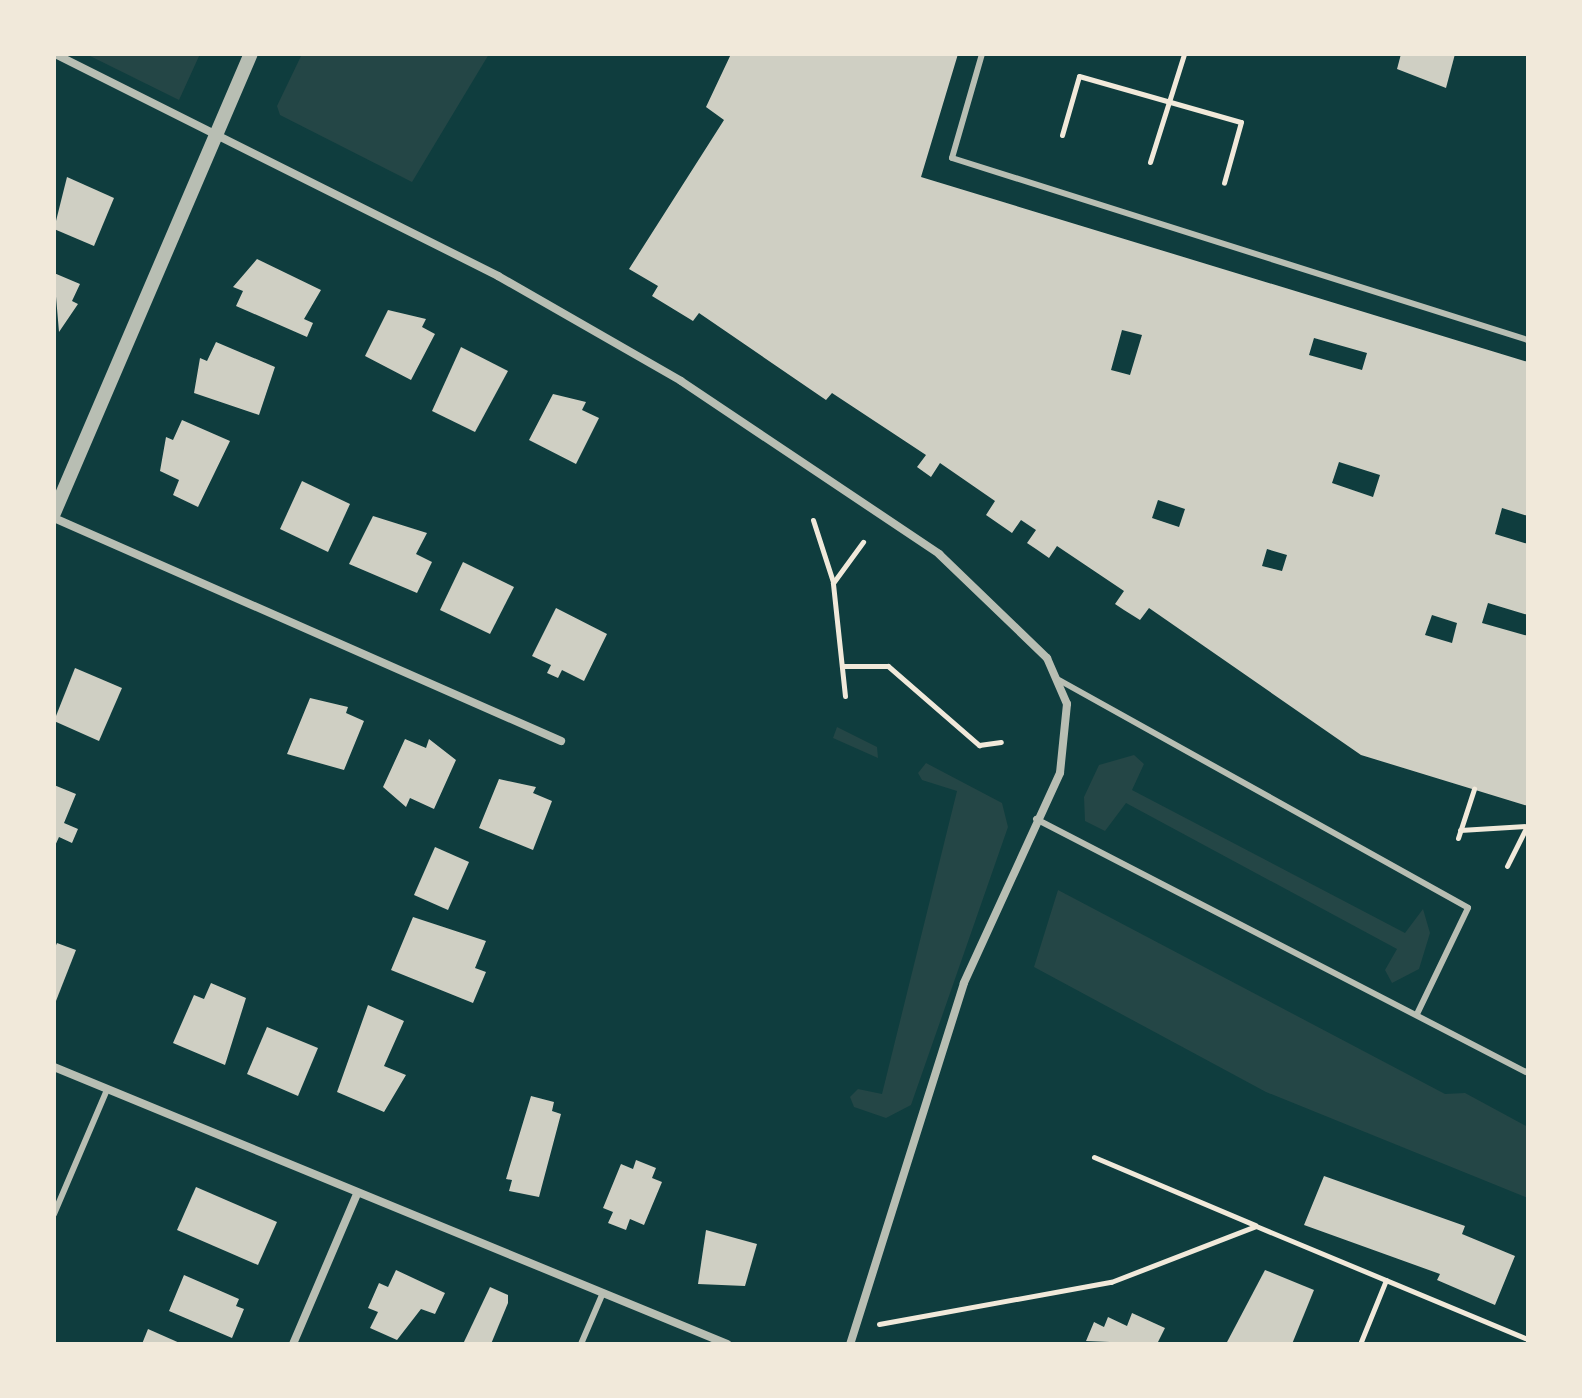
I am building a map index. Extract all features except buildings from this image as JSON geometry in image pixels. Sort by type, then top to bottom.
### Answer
[{"type":"street","points":[[55,54],[498,276],[693,389],[939,554],[1012,619],[1059,680],[1068,742],[964,983],[850,1344]]},
{"type":"street","points":[[251,54],[54,515],[561,741]]},
{"type":"street","points":[[54,1067],[727,1344]]},
{"type":"street","points":[[293,1344],[357,1194]]},
{"type":"lane","points":[[982,54],[952,158],[1528,340]]},
{"type":"lane","points":[[1059,680],[1468,908],[1417,1014]]},
{"type":"lane","points":[[1036,819],[1528,1073]]},
{"type":"lane","points":[[54,1214],[107,1090]]},
{"type":"lane","points":[[581,1344],[602,1295]]},
{"type":"path","points":[[1150,162],[1184,54]]},
{"type":"path","points":[[1062,135],[1079,76],[1241,122],[1224,183]]},
{"type":"path","points":[[813,520],[833,583],[845,696]]},
{"type":"path","points":[[833,583],[863,542]]},
{"type":"path","points":[[842,666],[888,666],[979,745],[1001,742]]},
{"type":"path","points":[[1458,838],[1474,789]]},
{"type":"path","points":[[1460,830],[1527,827],[1507,866]]},
{"type":"path","points":[[1094,1157],[1528,1339]]},
{"type":"path","points":[[855,1328],[1111,1282],[1256,1226]]},
{"type":"path","points":[[1360,1344],[1386,1280]]},
{"type":"path","points":[[1517,1344],[1520,1335]]},
{"type":"shaded area","points":[[86,54],[200,54],[179,100]]},
{"type":"shaded area","points":[[302,54],[489,54],[412,182],[280,115],[277,106]]},
{"type":"shaded area","points":[[837,727],[877,747],[878,758],[833,738]]},
{"type":"shaded area","points":[[1134,755],[1144,764],[1132,790],[1405,933],[1423,909],[1430,933],[1419,969],[1392,983],[1385,970],[1397,949],[1126,803],[1105,831],[1085,821],[1084,797],[1099,765]]},
{"type":"shaded area","points":[[926,763],[1002,803],[1008,827],[911,1105],[886,1118],[854,1107],[850,1097],[858,1089],[882,1094],[957,791],[922,780],[918,773]]},
{"type":"shaded area","points":[[1058,890],[1445,1094],[1465,1093],[1528,1127],[1528,1198],[1266,1092],[1034,967]]}]
